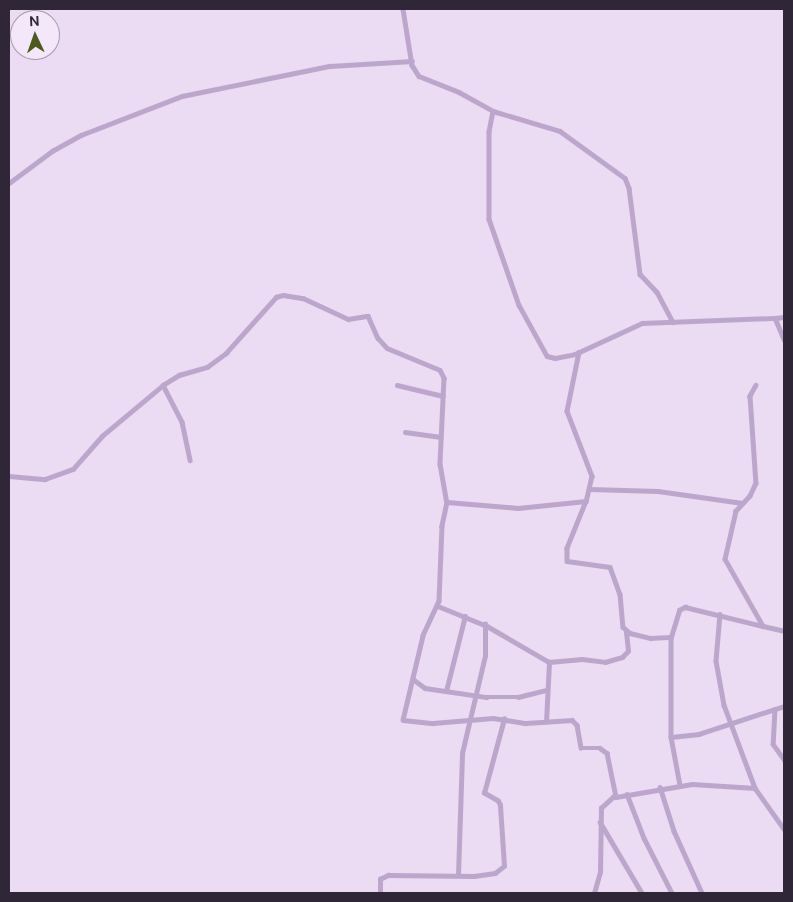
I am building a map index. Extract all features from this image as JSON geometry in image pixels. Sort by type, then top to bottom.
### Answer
[{"type":"street","points":[[403,9],[412,61],[419,76],[459,92],[493,111],[560,131],[625,178],[629,188],[640,274],[657,292],[673,322]]},
{"type":"street","points":[[9,183],[52,151],[81,136],[182,96],[330,66],[412,61]]},
{"type":"street","points":[[493,111],[489,132],[487,202],[489,219],[510,282],[547,356],[555,358],[579,352],[642,323],[784,317]]},
{"type":"street","points":[[9,476],[34,480],[65,474],[118,422],[163,385],[179,375],[215,362],[250,330],[270,302],[282,295],[314,302],[348,319],[368,316],[378,338],[387,348],[443,374],[441,472],[447,502],[442,526],[438,606],[426,626],[403,720],[434,723],[504,719],[526,723],[572,720],[577,725],[581,748],[600,748],[606,753],[615,795]]},
{"type":"street","points":[[775,318],[784,339]]},
{"type":"street","points":[[438,606],[485,624],[549,662],[582,659],[605,662],[622,657],[628,651],[620,594],[610,568],[573,563],[565,558],[590,488],[590,464],[567,411],[579,352]]},
{"type":"street","points":[[163,385],[182,422],[190,460]]},
{"type":"street","points":[[397,385],[443,396]]},
{"type":"street","points":[[756,385],[750,396],[756,483],[753,492],[736,511],[725,559],[763,626]]},
{"type":"street","points":[[405,432],[441,437]]},
{"type":"street","points":[[590,488],[658,491],[743,504]]},
{"type":"street","points":[[447,502],[518,508],[586,501]]},
{"type":"street","points":[[680,785],[671,737],[671,637],[682,607],[720,614],[784,631]]},
{"type":"street","points":[[720,614],[716,661],[729,722],[755,788],[784,829]]},
{"type":"street","points":[[446,691],[466,616]]},
{"type":"street","points":[[458,875],[460,767],[468,720],[485,656],[485,624]]},
{"type":"street","points":[[626,631],[650,638],[671,637]]},
{"type":"street","points":[[546,722],[549,662]]},
{"type":"street","points":[[413,679],[425,688],[475,695],[518,697],[547,690]]},
{"type":"street","points":[[671,737],[699,734],[729,722],[784,706]]},
{"type":"street","points":[[775,709],[773,744],[784,759]]},
{"type":"street","points":[[380,893],[380,879],[384,876],[495,873],[504,866],[500,805],[498,801],[484,793],[504,719]]},
{"type":"street","points":[[615,795],[619,797],[660,787],[680,785],[755,788]]},
{"type":"street","points":[[660,787],[674,831],[702,893]]},
{"type":"street","points":[[627,794],[644,838],[672,893]]},
{"type":"street","points":[[594,893],[600,872],[599,820],[604,803],[615,795]]},
{"type":"street","points":[[599,820],[642,893]]}]
